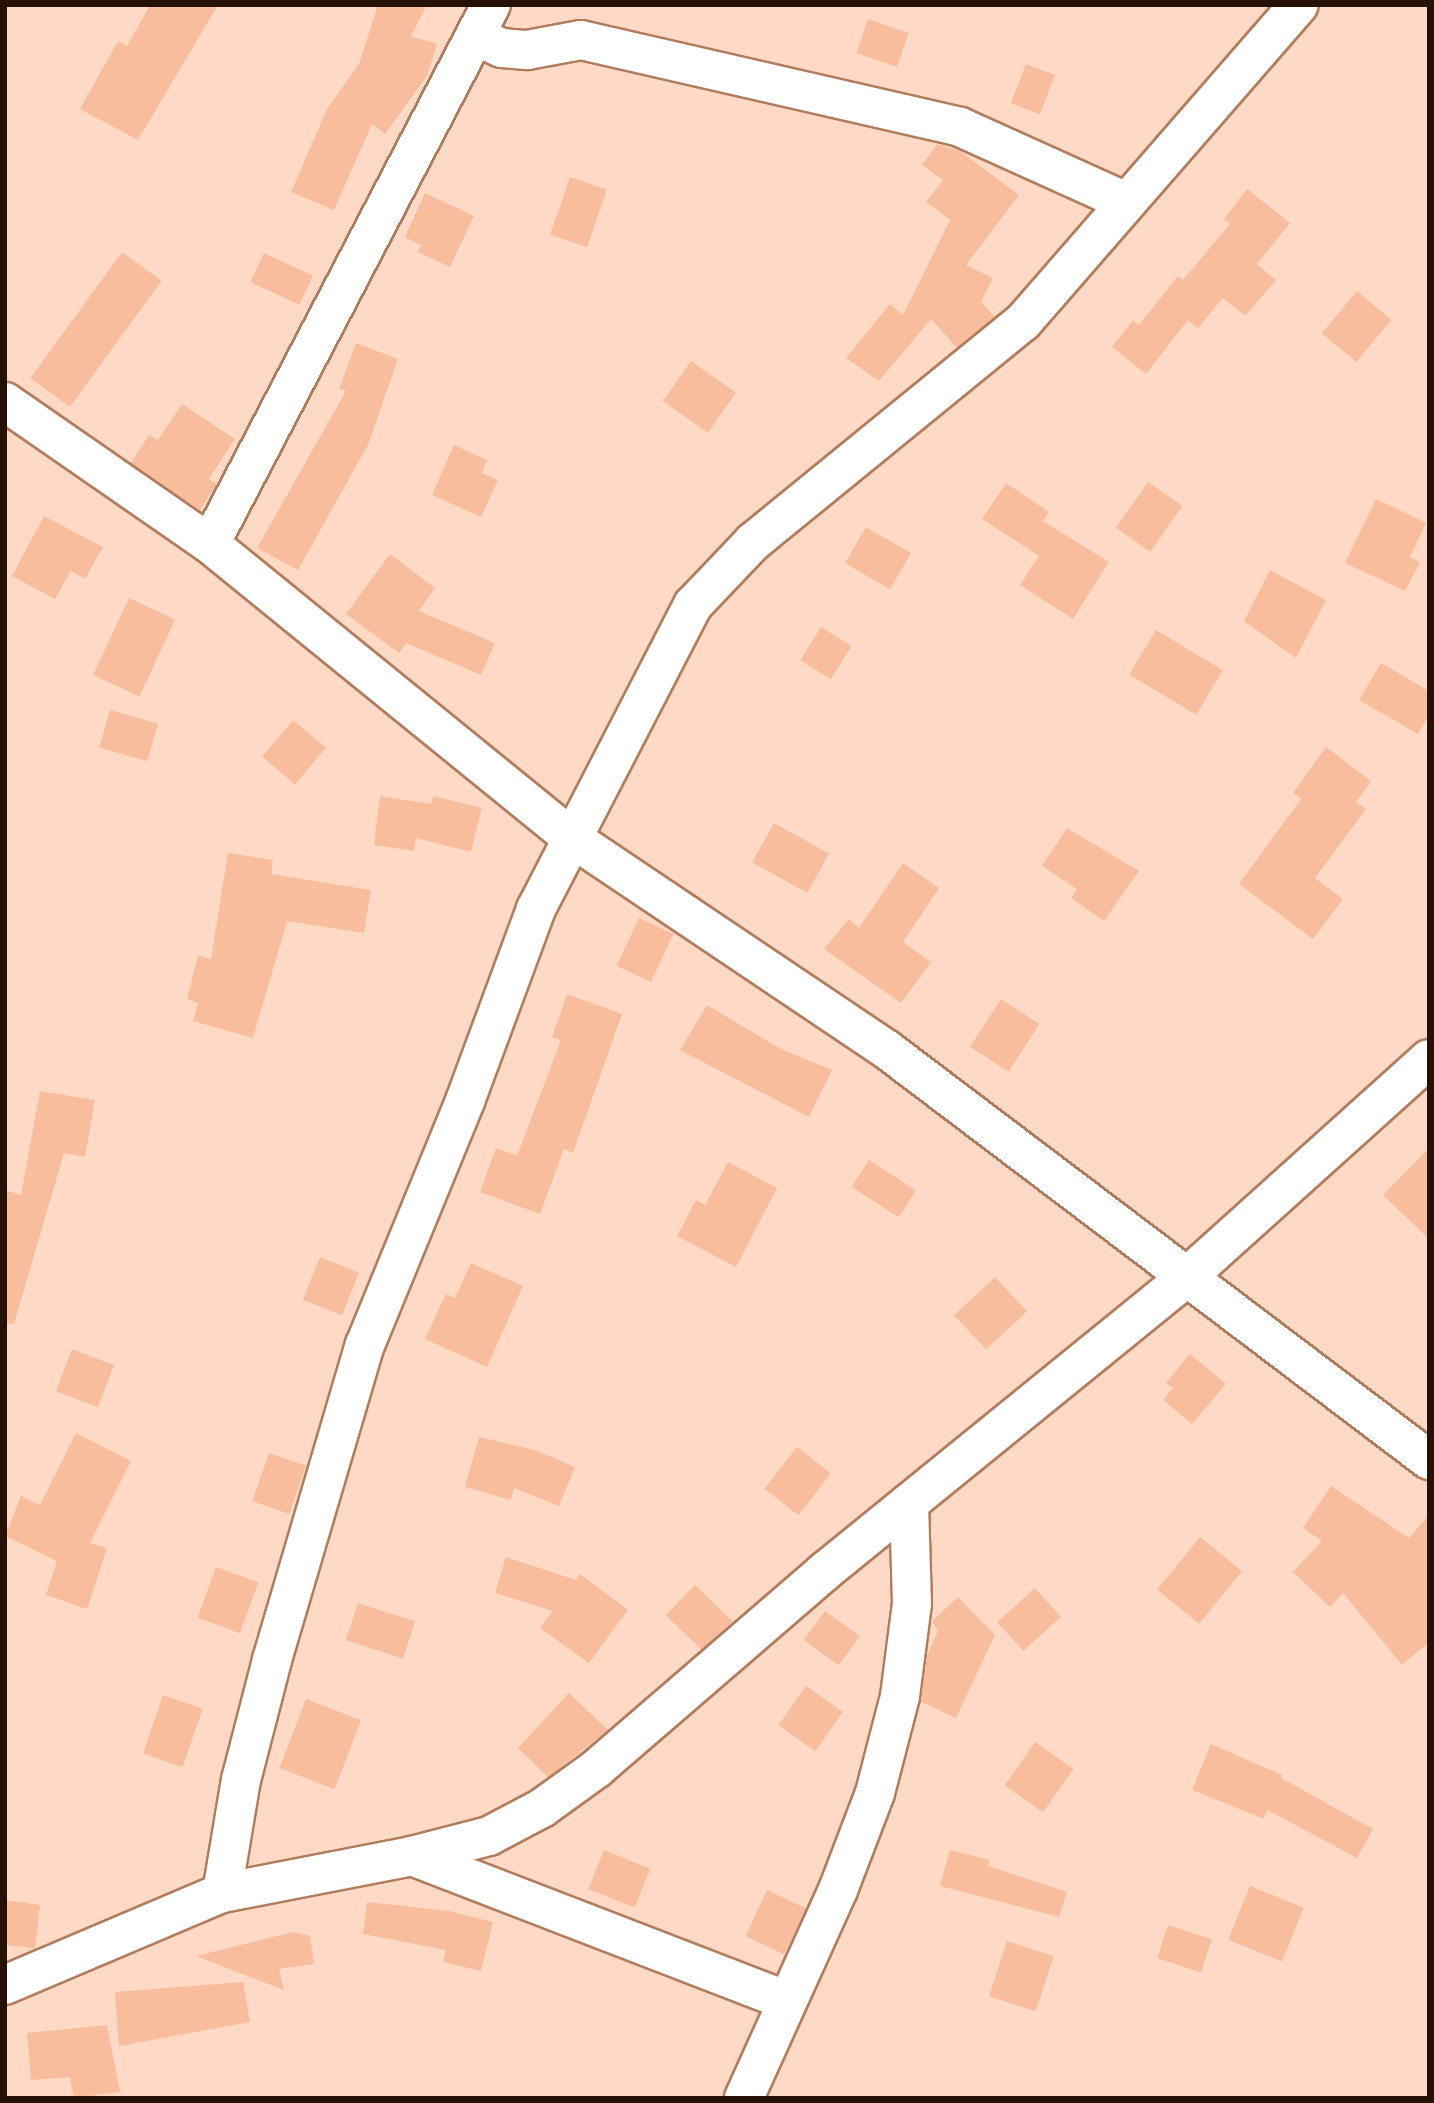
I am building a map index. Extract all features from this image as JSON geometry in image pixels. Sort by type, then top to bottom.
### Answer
[{"type":"street","points":[[222,1893],[241,1780],[268,1673],[365,1345],[466,1101],[536,909],[693,605],[753,542],[1023,323],[1124,201],[1299,5]]},
{"type":"street","points":[[210,544],[484,21],[502,48],[527,50],[581,40],[961,127],[1124,201]]},
{"type":"street","points":[[5,402],[210,544],[572,838],[886,1049],[1429,1460]]},
{"type":"street","points":[[5,1985],[222,1893],[412,1856],[489,1836],[542,1808],[596,1769],[909,1503],[1188,1276],[1429,1059]]},
{"type":"street","points":[[744,2098],[786,2000],[838,1891],[870,1805],[900,1696],[912,1604],[909,1503]]},
{"type":"street","points":[[412,1856],[786,2000]]},
{"type":"building","points":[[150,5],[218,5],[138,140],[80,109],[118,41],[127,46]]},
{"type":"building","points":[[378,5],[427,5],[411,36],[437,44],[427,76],[385,134],[372,124],[334,210],[291,192],[327,109],[359,64]]},
{"type":"building","points":[[868,19],[909,33],[897,67],[856,53]]},
{"type":"building","points":[[1026,64],[1055,75],[1040,114],[1011,103]]},
{"type":"building","points":[[937,144],[960,151],[1019,195],[966,265],[993,278],[981,302],[995,317],[957,348],[931,319],[879,381],[846,358],[890,304],[903,315],[950,220],[926,202],[943,180],[922,165]]},
{"type":"building","points":[[570,177],[607,190],[587,247],[550,235]]},
{"type":"building","points":[[1247,189],[1290,223],[1257,264],[1276,280],[1245,316],[1223,298],[1198,328],[1188,320],[1146,374],[1112,347],[1133,320],[1139,325],[1178,276],[1183,280],[1230,224],[1224,219]]},
{"type":"building","points":[[425,193],[474,216],[450,267],[418,252],[421,245],[405,237]]},
{"type":"building","points":[[122,252],[162,281],[70,407],[30,378]]},
{"type":"building","points":[[264,253],[313,276],[299,305],[250,282]]},
{"type":"building","points":[[1357,291],[1391,320],[1356,362],[1322,333]]},
{"type":"building","points":[[356,343],[398,359],[368,445],[298,570],[257,548],[346,391],[339,389]]},
{"type":"building","points":[[691,361],[736,393],[708,433],[663,401]]},
{"type":"building","points":[[182,404],[235,439],[209,479],[217,484],[200,510],[131,463],[149,435],[158,440]]},
{"type":"building","points":[[454,445],[487,460],[482,473],[498,480],[481,517],[432,495]]},
{"type":"building","points":[[1148,482],[1182,506],[1150,552],[1116,528]]},
{"type":"building","points":[[1006,483],[1049,512],[1043,521],[1109,562],[1073,619],[1020,585],[1039,556],[982,519]]},
{"type":"building","points":[[1376,499],[1426,523],[1410,557],[1420,562],[1405,591],[1345,563]]},
{"type":"building","points":[[44,516],[103,547],[85,579],[71,571],[55,599],[12,576]]},
{"type":"building","points":[[866,527],[911,553],[890,589],[845,563]]},
{"type":"building","points":[[390,554],[435,588],[419,611],[495,643],[481,675],[406,643],[399,653],[346,614]]},
{"type":"building","points":[[1270,570],[1326,600],[1296,658],[1244,621]]},
{"type":"building","points":[[129,598],[175,620],[139,697],[93,675]]},
{"type":"building","points":[[821,627],[852,646],[831,679],[800,660]]},
{"type":"building","points":[[1156,630],[1223,670],[1196,715],[1129,675]]},
{"type":"building","points":[[1381,663],[1429,691],[1429,715],[1418,734],[1359,700]]},
{"type":"building","points":[[110,710],[158,724],[147,761],[99,747]]},
{"type":"building","points":[[293,720],[326,748],[295,784],[262,757]]},
{"type":"building","points":[[1326,747],[1371,781],[1356,802],[1366,809],[1315,878],[1343,899],[1313,939],[1239,884],[1301,799],[1293,793]]},
{"type":"building","points":[[380,796],[431,804],[433,796],[482,808],[471,852],[416,838],[414,851],[374,845]]},
{"type":"building","points":[[774,823],[829,854],[807,893],[752,862]]},
{"type":"building","points":[[1067,828],[1139,871],[1104,921],[1071,898],[1077,889],[1042,866]]},
{"type":"building","points":[[228,853],[273,860],[271,874],[371,890],[364,933],[287,921],[253,1038],[193,1021],[198,1003],[187,999],[198,955],[211,959]]},
{"type":"building","points":[[903,863],[939,888],[903,942],[931,962],[901,1003],[824,949],[849,919],[859,928]]},
{"type":"building","points":[[639,918],[673,934],[651,982],[617,966]]},
{"type":"building","points":[[567,994],[622,1014],[573,1153],[564,1149],[540,1214],[480,1192],[496,1148],[517,1156],[561,1040],[552,1037]]},
{"type":"building","points":[[1001,999],[1040,1024],[1009,1072],[970,1047]]},
{"type":"building","points":[[707,1005],[781,1049],[832,1070],[809,1117],[680,1050]]},
{"type":"building","points":[[40,1091],[95,1100],[85,1157],[64,1153],[14,1324],[5,1323],[5,1190],[21,1195]]},
{"type":"building","points":[[1429,1148],[1429,1239],[1383,1195]]},
{"type":"building","points":[[869,1160],[916,1190],[899,1217],[852,1187]]},
{"type":"building","points":[[728,1162],[777,1188],[736,1267],[677,1236],[696,1200],[705,1205]]},
{"type":"building","points":[[320,1257],[359,1273],[342,1315],[303,1300]]},
{"type":"building","points":[[471,1263],[523,1286],[487,1367],[425,1339],[446,1294],[455,1298]]},
{"type":"building","points":[[995,1277],[1027,1311],[986,1350],[954,1315]]},
{"type":"building","points":[[72,1349],[114,1365],[98,1407],[56,1391]]},
{"type":"building","points":[[1190,1354],[1226,1384],[1192,1424],[1163,1400],[1173,1388],[1166,1383]]},
{"type":"building","points":[[76,1433],[131,1461],[90,1543],[107,1548],[87,1609],[46,1595],[57,1561],[5,1536],[21,1496],[40,1505]]},
{"type":"building","points":[[479,1437],[535,1450],[575,1467],[559,1506],[514,1488],[511,1500],[465,1487]]},
{"type":"building","points":[[797,1447],[831,1473],[798,1515],[764,1489]]},
{"type":"building","points":[[269,1453],[306,1466],[289,1514],[252,1501]]},
{"type":"building","points":[[1331,1486],[1409,1538],[1429,1515],[1429,1642],[1402,1665],[1343,1593],[1330,1607],[1293,1572],[1322,1541],[1303,1528]]},
{"type":"building","points":[[1200,1537],[1242,1571],[1199,1624],[1157,1590]]},
{"type":"building","points":[[506,1557],[576,1580],[580,1574],[628,1610],[589,1663],[540,1628],[553,1611],[495,1593]]},
{"type":"building","points":[[216,1567],[258,1582],[240,1633],[198,1618]]},
{"type":"building","points":[[695,1585],[732,1621],[703,1651],[666,1615]]},
{"type":"building","points":[[1035,1588],[1061,1617],[1023,1651],[997,1622]]},
{"type":"building","points":[[958,1597],[995,1635],[956,1718],[921,1702],[927,1656],[938,1631],[932,1621]]},
{"type":"building","points":[[358,1603],[415,1622],[403,1659],[346,1640]]},
{"type":"building","points":[[825,1611],[860,1636],[839,1665],[804,1640]]},
{"type":"building","points":[[806,1686],[843,1712],[815,1751],[778,1725]]},
{"type":"building","points":[[569,1693],[608,1730],[548,1777],[518,1748]]},
{"type":"building","points":[[163,1695],[203,1709],[183,1767],[143,1754]]},
{"type":"building","points":[[306,1699],[361,1720],[335,1789],[279,1768]]},
{"type":"building","points":[[1035,1742],[1074,1769],[1043,1812],[1005,1785]]},
{"type":"building","points":[[1211,1744],[1282,1775],[1281,1778],[1373,1829],[1357,1858],[1267,1810],[1264,1819],[1192,1790]]},
{"type":"building","points":[[604,1850],[650,1869],[635,1908],[588,1889]]},
{"type":"building","points":[[950,1850],[990,1860],[988,1866],[1067,1892],[1059,1917],[940,1886]]},
{"type":"building","points":[[1250,1886],[1304,1908],[1282,1962],[1228,1940]]},
{"type":"building","points":[[767,1890],[806,1908],[784,1954],[745,1936]]},
{"type":"building","points":[[5,1900],[40,1905],[35,1948],[5,1945]]},
{"type":"building","points":[[367,1902],[449,1911],[493,1922],[481,1971],[443,1962],[446,1950],[363,1934]]},
{"type":"building","points":[[1168,1925],[1212,1939],[1201,1973],[1157,1958]]},
{"type":"building","points":[[293,1932],[310,1936],[314,1964],[279,1969],[284,1990],[196,1956]]},
{"type":"building","points":[[1007,1941],[1054,1956],[1036,2011],[989,1996]]},
{"type":"building","points":[[243,1982],[250,2022],[119,2046],[115,1992]]},
{"type":"building","points":[[107,2025],[120,2092],[74,2098],[70,2077],[31,2080],[27,2033]]}]
